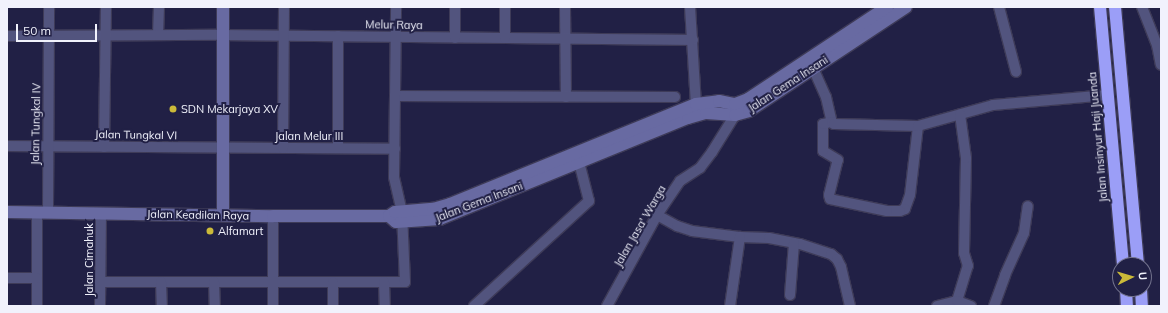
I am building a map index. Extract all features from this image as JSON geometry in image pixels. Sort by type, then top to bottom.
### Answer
[{"type":"highway","name":"Jalan Insinyur Haji Juanda","points":[[1100,7],[1123,257]]},
{"type":"highway","points":[[1115,7],[1137,257]]},
{"type":"street","name":"Jalan Tungkal IV","points":[[37,306],[37,278],[48,146],[49,7]]},
{"type":"street","points":[[104,147],[106,7]]},
{"type":"street","points":[[158,35],[159,7]]},
{"type":"street","points":[[222,215],[224,148],[223,7]]},
{"type":"street","points":[[283,148],[284,7]]},
{"type":"street","points":[[100,282],[404,282],[402,217],[394,177],[396,7]]},
{"type":"street","points":[[455,7],[455,38]]},
{"type":"street","points":[[505,38],[506,7]]},
{"type":"street","points":[[566,7],[566,97]]},
{"type":"street","points":[[690,7],[696,109]]},
{"type":"street","name":"Jalan Gema Insani","points":[[764,95],[887,7]]},
{"type":"street","name":"Jalan Gema Insani","points":[[402,217],[450,204],[719,101],[735,110],[748,99],[764,95],[814,68],[906,7]]},
{"type":"street","points":[[999,7],[1016,72]]},
{"type":"street","points":[[1142,7],[1157,45],[1161,64]]},
{"type":"street","name":"Melur Raya","points":[[7,36],[223,35],[693,40]]},
{"type":"street","points":[[338,36],[338,148]]},
{"type":"street","points":[[814,68],[826,97],[832,122]]},
{"type":"street","points":[[918,126],[910,194],[908,205],[905,209],[900,211],[862,206],[830,199],[829,195],[838,160],[823,151],[823,124],[832,122],[834,124],[918,126],[993,104],[1108,95]]},
{"type":"street","points":[[396,96],[675,97]]},
{"type":"street","name":"Jalan Gema Insani","points":[[388,216],[396,212],[402,217],[440,219],[579,162],[696,109]]},
{"type":"street","name":"Jalan Jasa' Warga","points":[[608,306],[657,215],[680,181],[700,168],[708,158],[735,110]]},
{"type":"street","points":[[957,301],[968,266],[964,253],[966,158],[960,114]]},
{"type":"street","name":"Jalan Tungkal VI","points":[[7,146],[224,148]]},
{"type":"street","name":"Jalan Melur III","points":[[224,148],[395,149]]},
{"type":"street","points":[[474,306],[589,201],[579,162]]},
{"type":"street","points":[[994,306],[1005,275],[1024,233],[1028,206]]},
{"type":"street","name":"Jalan Keadilan Raya","points":[[7,212],[42,211],[101,214],[388,216]]},
{"type":"street","name":"Jalan Cimahuk","points":[[100,306],[101,214]]},
{"type":"street","points":[[657,215],[677,226],[692,231],[740,237],[769,238],[826,252],[837,259],[849,306]]},
{"type":"street","points":[[273,216],[273,306]]},
{"type":"street","points":[[730,306],[740,237]]},
{"type":"street","points":[[790,295],[794,243]]},
{"type":"street","points":[[7,278],[37,278]]},
{"type":"street","points":[[161,282],[162,306]]},
{"type":"street","points":[[214,282],[215,306]]},
{"type":"street","points":[[333,282],[333,306]]},
{"type":"street","points":[[384,282],[385,306]]},
{"type":"street","points":[[937,306],[957,301],[972,306]]},
{"type":"place","name":"SDN Mekarjaya XV","points":[[173,109]]},
{"type":"place","name":"Alfamart","points":[[210,231]]}]
